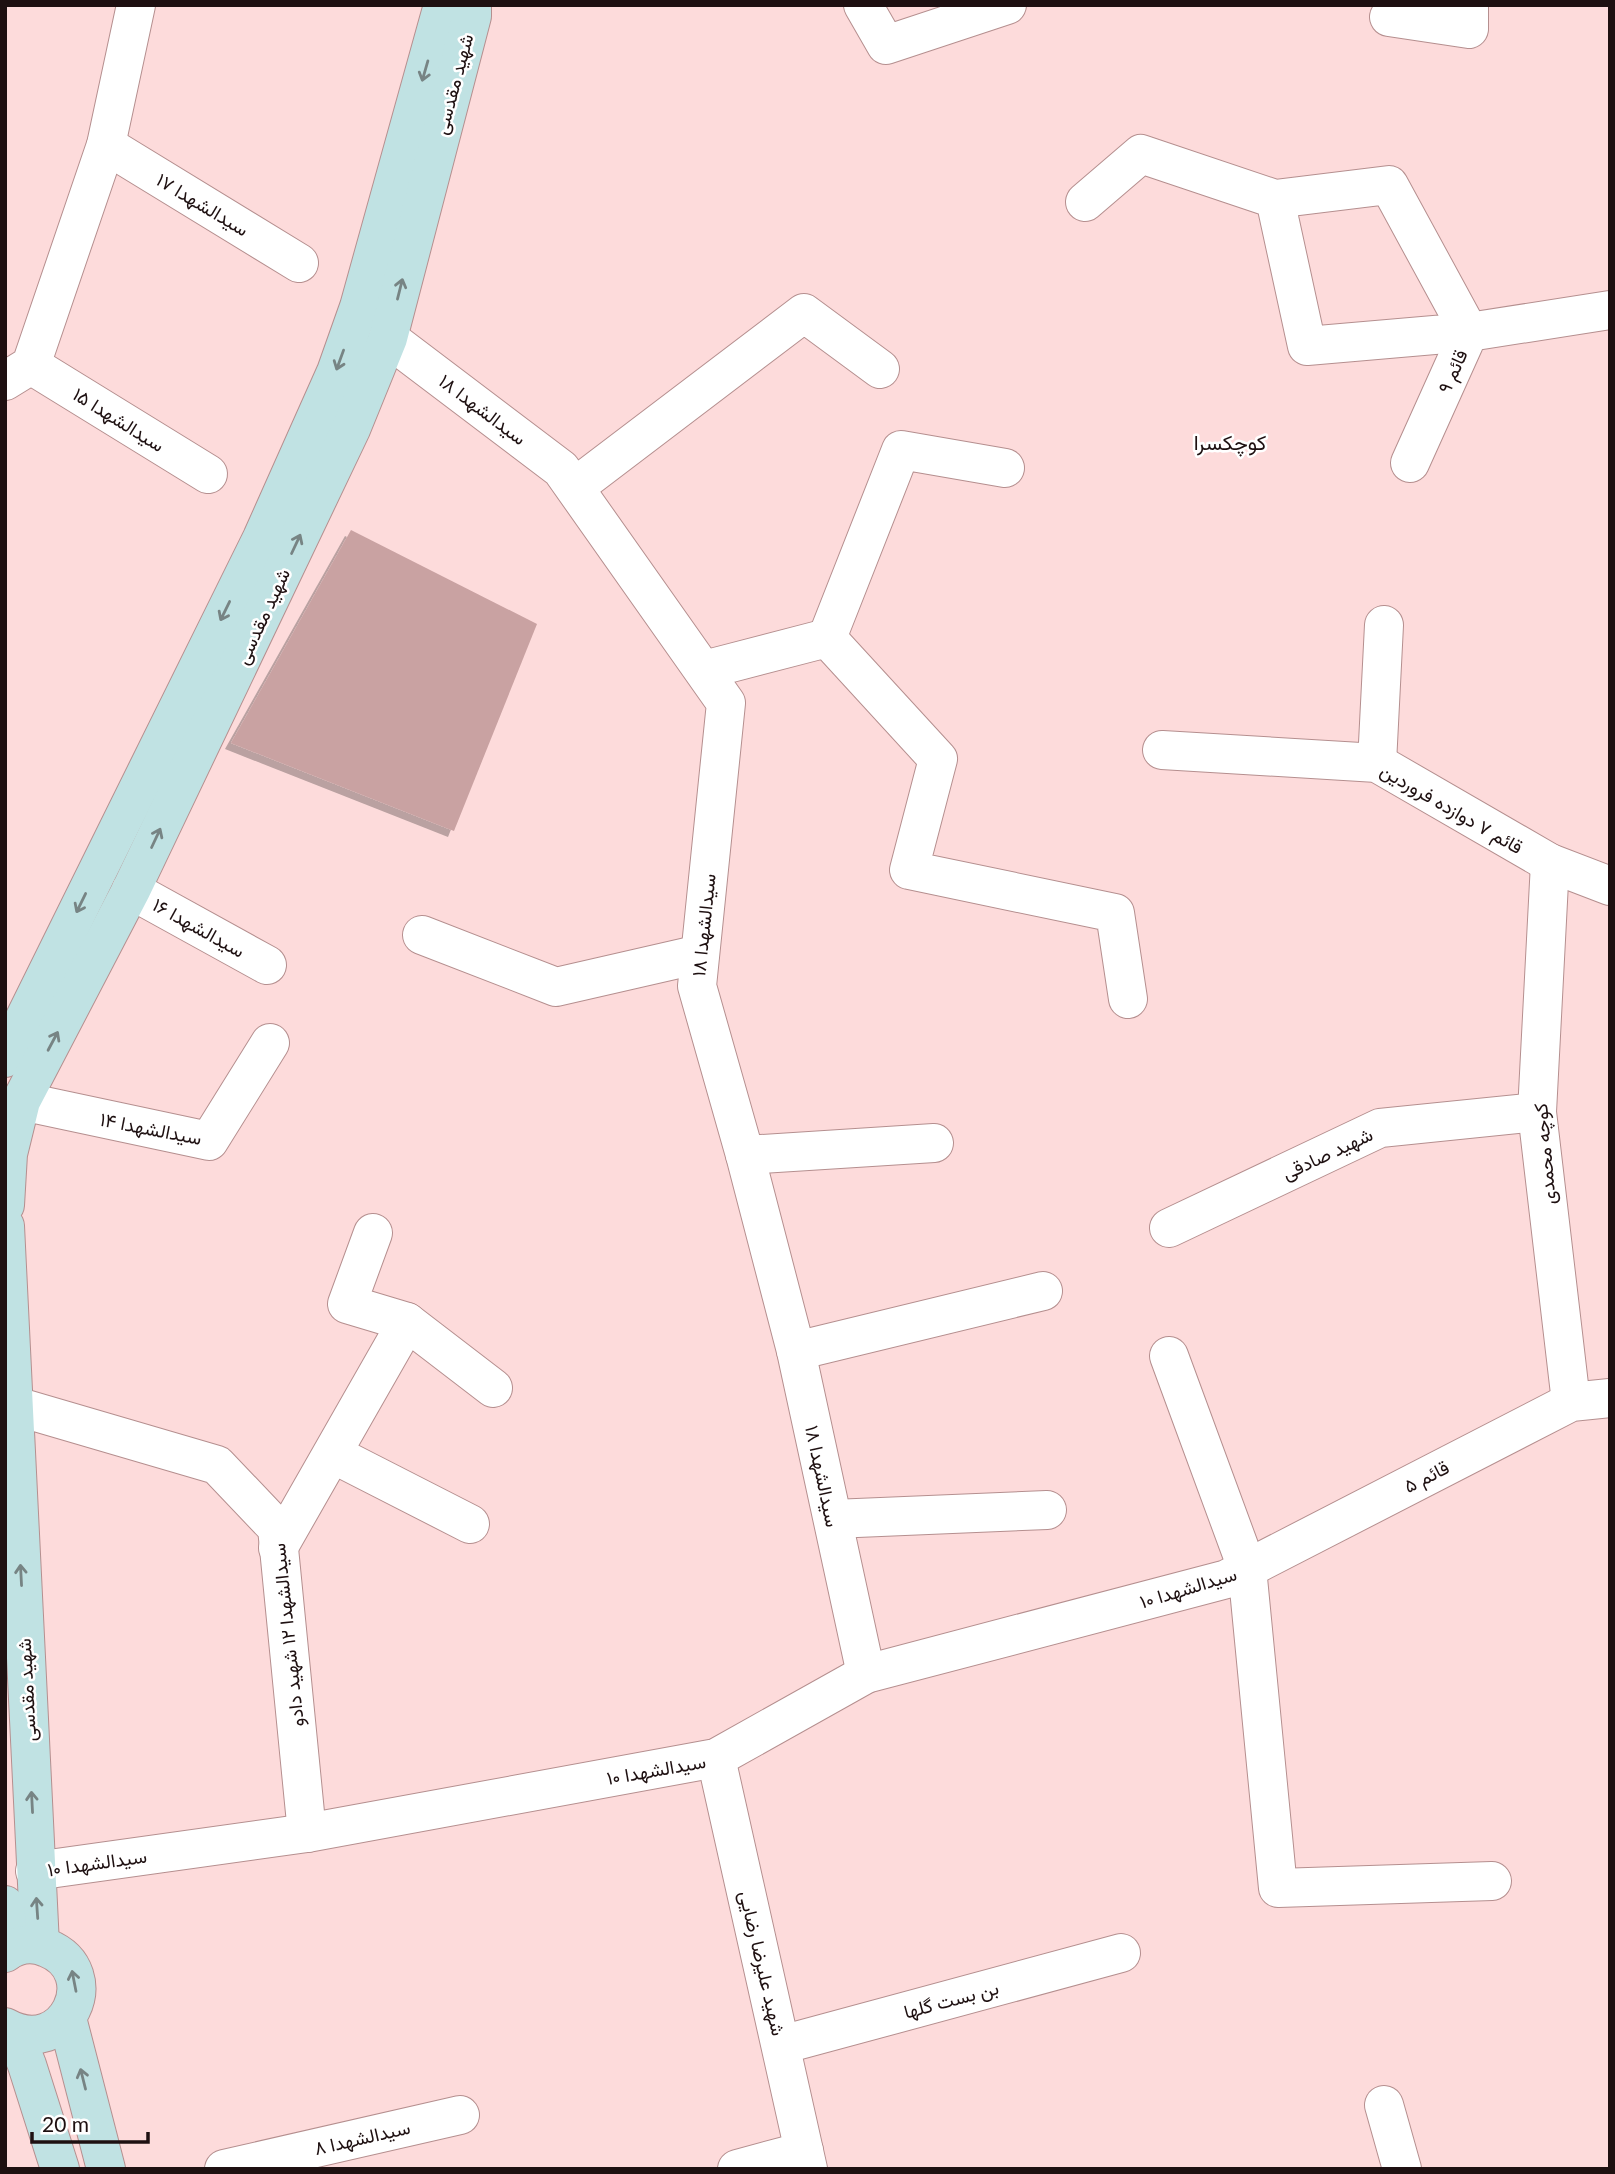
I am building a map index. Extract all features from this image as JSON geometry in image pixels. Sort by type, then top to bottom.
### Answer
[{"type":"main road","name":"شهید مقدسی","points":[[5,1058],[262,538],[336,372],[359,307],[443,5]]},
{"type":"main road","name":"شهید مقدسی","points":[[5,1206],[13,1095],[131,890],[351,429],[388,338],[472,16],[472,5]]},
{"type":"main road","name":"شهید مقدسی","points":[[5,1226],[12,1405],[20,1871],[18,1949]]},
{"type":"main road","points":[[5,1905],[18,1949],[54,1951],[66,1960],[74,1974],[77,1989],[74,2005],[67,2018],[56,2028],[43,2034],[28,2035],[10,2029]]},
{"type":"main road","points":[[67,2018],[106,2169]]},
{"type":"main road","points":[[10,2029],[27,2065],[60,2169]]},
{"type":"street","points":[[18,373],[106,145],[136,5]]},
{"type":"street","points":[[863,5],[886,45],[1007,5]]},
{"type":"street","points":[[1389,17],[1469,29],[1469,5]]},
{"type":"street","name":"سیدالشهدا ۱۷","points":[[106,145],[299,263]]},
{"type":"street","points":[[1085,202],[1141,155],[1275,199],[1389,185],[1469,332],[1307,346],[1275,199]]},
{"type":"street","name":"قائم ۹","points":[[1410,463],[1469,332],[1610,310]]},
{"type":"street","points":[[575,487],[804,313],[880,369]]},
{"type":"street","name":"سیدالشهدا ۱۸","points":[[388,338],[561,469],[726,703],[696,986],[745,1155],[796,1352],[866,1674]]},
{"type":"street","name":"سیدالشهدا ۱۵","points":[[18,373],[208,474]]},
{"type":"street","points":[[827,638],[901,450],[1005,468]]},
{"type":"street","points":[[1377,763],[1384,625]]},
{"type":"street","points":[[704,670],[827,638]]},
{"type":"street","points":[[827,638],[938,759],[909,870],[1115,913],[1128,999]]},
{"type":"street","name":"قائم ۷ دوازده فروردین","points":[[1162,750],[1377,763],[1550,863],[1610,886]]},
{"type":"street","name":"کوچه محمدی","points":[[1550,863],[1537,1112],[1570,1402]]},
{"type":"street","name":"سیدالشهدا ۱۶","points":[[131,890],[267,964]]},
{"type":"street","points":[[422,936],[556,987],[700,954]]},
{"type":"street","name":"سیدالشهدا ۱۴","points":[[13,1095],[209,1141],[270,1042]]},
{"type":"street","name":"شهید صادقی","points":[[1169,1228],[1380,1128],[1537,1112]]},
{"type":"street","points":[[745,1155],[934,1143]]},
{"type":"street","points":[[373,1233],[347,1304],[407,1322],[494,1388]]},
{"type":"street","points":[[796,1352],[1044,1291]]},
{"type":"street","points":[[278,1548],[407,1322]]},
{"type":"street","points":[[1169,1356],[1247,1568],[1278,1888],[1492,1881]]},
{"type":"street","name":"قائم ۵","points":[[1247,1568],[1570,1402],[1610,1398]]},
{"type":"street","name":"سیدالشهدا ۱۲ شهید دادو","points":[[12,1405],[217,1465],[277,1528],[307,1833]]},
{"type":"street","points":[[332,1454],[470,1524]]},
{"type":"street","points":[[833,1519],[1046,1510]]},
{"type":"street","name":"سیدالشهدا ۱۰","points":[[20,1871],[307,1833],[716,1758],[866,1674],[1227,1579],[1247,1568]]},
{"type":"street","name":"شهید علیرضا رضایی","points":[[716,1758],[806,2160]]},
{"type":"street","name":"بن بست گلها","points":[[781,2045],[1121,1952]]},
{"type":"street","points":[[1384,2105],[1402,2169]]},
{"type":"street","name":"سیدالشهدا ۸","points":[[224,2169],[460,2115]]},
{"type":"street","points":[[737,2169],[806,2160]]},
{"type":"building","points":[[351,530],[537,624],[454,831],[231,743]]},
{"type":"district","name":"کوچکسرا","points":[[1230,441]]}]
